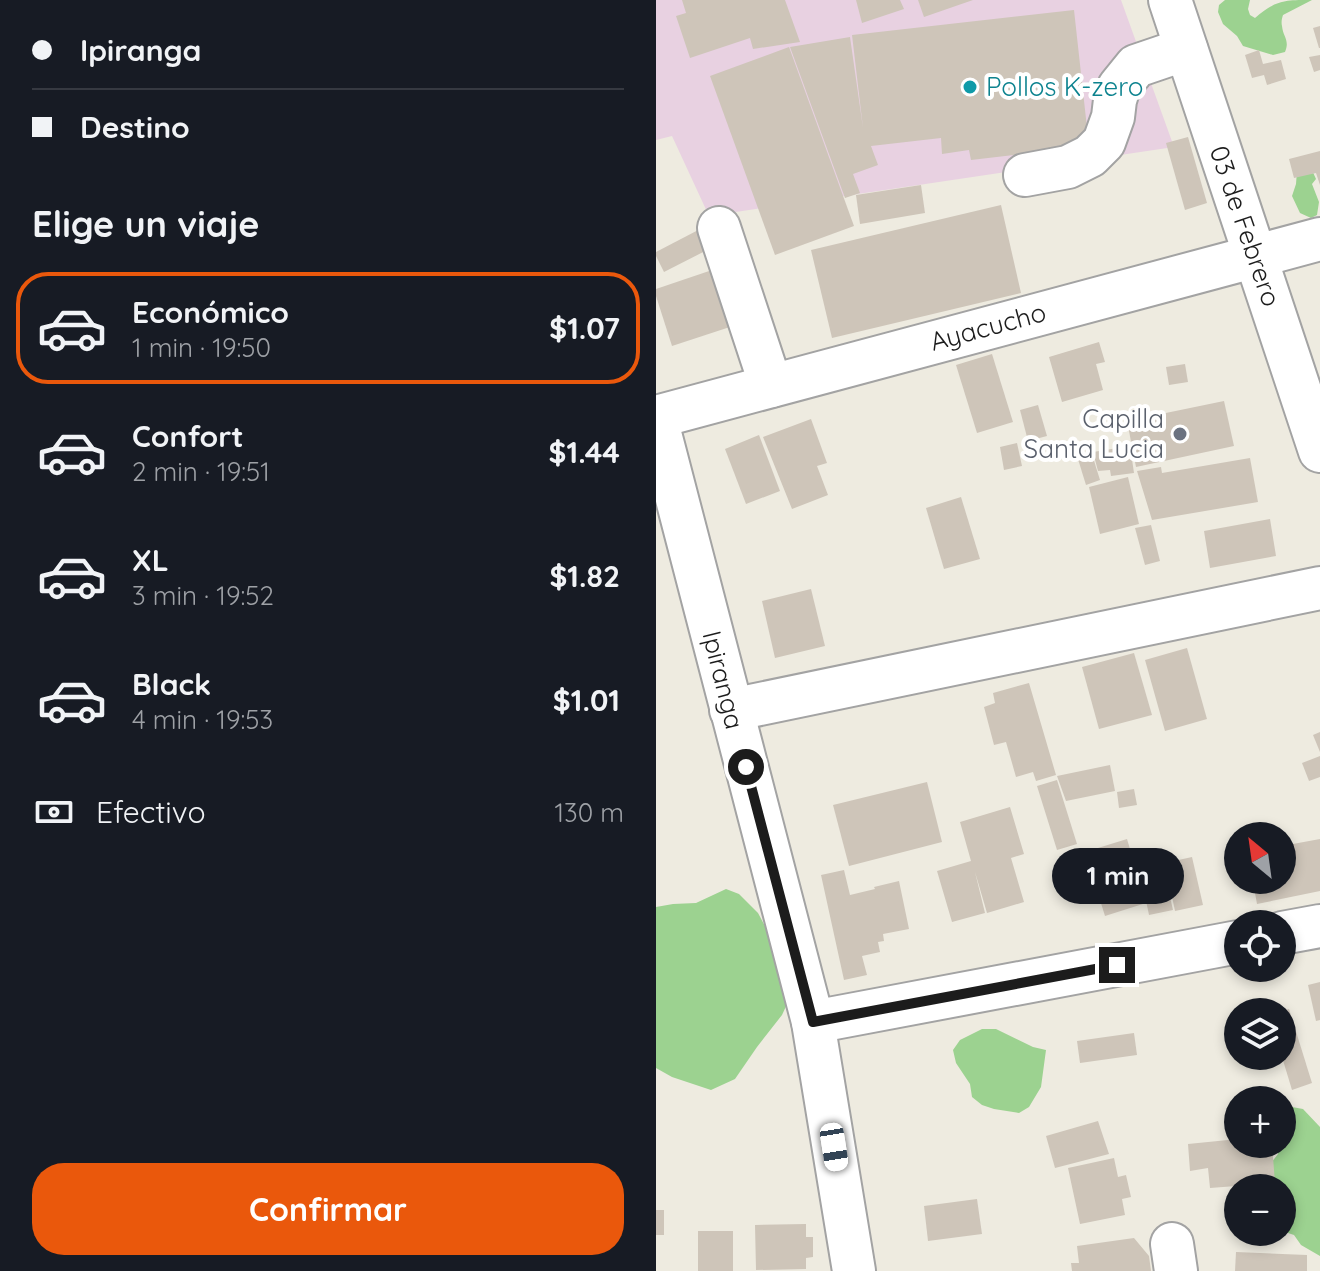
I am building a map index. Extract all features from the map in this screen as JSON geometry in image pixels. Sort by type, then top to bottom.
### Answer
[{"type":"street","name":"03 de Febrero","points":[[1170,0],[1320,451]]},
{"type":"street","points":[[1025,175],[1068,167],[1090,156],[1104,142],[1119,87],[1136,66],[1186,49]]},
{"type":"street","points":[[719,228],[771,386]]},
{"type":"street","name":"Ayacucho","points":[[656,418],[1320,239]]},
{"type":"street","name":"Ipiranga","points":[[656,418],[813,1022],[854,1271]]},
{"type":"street","points":[[731,710],[1320,588]]},
{"type":"street","points":[[1296,930],[1320,926]]},
{"type":"street","points":[[813,1022],[1224,945]]},
{"type":"shaded area","points":[[656,0],[1121,0],[1174,147],[709,216],[672,136],[656,140]]},
{"type":"green space","points":[[1225,0],[1250,0],[1248,9],[1255,18],[1281,2],[1312,0],[1283,15],[1282,25],[1287,41],[1285,52],[1273,55],[1243,46],[1223,24],[1218,12],[1219,5]]},
{"type":"green space","points":[[1311,168],[1316,179],[1312,184],[1319,202],[1317,215],[1311,218],[1300,213],[1292,196],[1297,171]]},
{"type":"green space","points":[[726,889],[739,894],[758,913],[785,964],[788,1002],[782,1015],[735,1079],[711,1090],[672,1077],[656,1068],[656,907],[696,903]]},
{"type":"green space","points":[[982,1029],[996,1029],[1046,1050],[1041,1087],[1029,1107],[1019,1113],[982,1105],[972,1097],[970,1084],[956,1063],[953,1050],[960,1040]]},
{"type":"green space","points":[[1296,1108],[1303,1109],[1320,1127],[1320,1256],[1301,1245],[1296,1238],[1296,1174],[1262,1174],[1275,1158],[1296,1158]]},
{"type":"building","points":[[682,0],[785,0],[800,42],[753,49],[750,38],[690,58],[676,16],[686,13]]},
{"type":"building","points":[[856,0],[900,0],[904,9],[862,23]]},
{"type":"building","name":"Pollos K-zero","points":[[918,0],[973,0],[924,17]]},
{"type":"building","name":"Pollos K-zero","points":[[1074,10],[1089,146],[971,160],[969,150],[942,154],[941,138],[871,146],[878,165],[853,174],[860,193],[845,198],[790,47],[850,37],[863,128],[852,35]]},
{"type":"building","points":[[1320,26],[1320,48],[1319,48],[1313,28]]},
{"type":"building","points":[[789,47],[854,226],[775,255],[710,76]]},
{"type":"building","points":[[1259,50],[1263,64],[1281,60],[1286,79],[1267,85],[1264,75],[1252,78],[1245,55]]},
{"type":"building","points":[[1320,55],[1320,70],[1314,72],[1309,57]]},
{"type":"building","points":[[1188,137],[1207,203],[1185,210],[1166,143]]},
{"type":"building","points":[[1320,151],[1320,185],[1316,173],[1294,178],[1289,159]]},
{"type":"building","points":[[921,185],[925,213],[860,224],[856,195]]},
{"type":"building","points":[[1001,205],[1021,293],[832,338],[811,250]]},
{"type":"building","points":[[704,227],[713,247],[664,272],[656,252]]},
{"type":"building","points":[[718,268],[736,325],[672,346],[656,289]]},
{"type":"building","points":[[1099,342],[1105,362],[1096,364],[1103,390],[1062,402],[1049,357]]},
{"type":"building","points":[[992,354],[1013,422],[977,433],[956,365]]},
{"type":"building","points":[[1185,364],[1188,382],[1169,385],[1166,367]]},
{"type":"building","name":"Capilla Santa Lucia","points":[[1224,401],[1234,446],[1136,467],[1127,421]]},
{"type":"building","points":[[1038,405],[1047,436],[1028,441],[1020,410]]},
{"type":"building","points":[[811,419],[827,463],[817,466],[828,495],[792,509],[763,437]]},
{"type":"building","points":[[759,435],[780,491],[746,504],[725,449]]},
{"type":"building","points":[[1017,443],[1022,466],[1004,470],[1000,447]]},
{"type":"building","points":[[1130,446],[1134,473],[1111,476],[1110,470],[1098,471],[1093,452]]},
{"type":"building","points":[[1091,451],[1100,480],[1086,485],[1077,456]]},
{"type":"building","points":[[1250,458],[1258,502],[1152,520],[1137,471],[1161,467],[1162,473]]},
{"type":"building","points":[[1128,477],[1139,524],[1100,534],[1089,487]]},
{"type":"building","points":[[961,497],[980,559],[944,569],[926,508]]},
{"type":"building","points":[[1270,519],[1276,556],[1210,568],[1204,531]]},
{"type":"building","points":[[1151,525],[1160,561],[1145,565],[1135,528]]},
{"type":"building","points":[[811,589],[825,646],[775,658],[762,601]]},
{"type":"building","points":[[1187,648],[1207,719],[1165,731],[1145,660]]},
{"type":"building","points":[[1134,653],[1152,715],[1099,729],[1082,667]]},
{"type":"building","points":[[1029,683],[1056,775],[1036,781],[1033,772],[1016,777],[1006,742],[994,745],[984,707],[995,703],[993,693]]},
{"type":"building","points":[[1320,732],[1320,752],[1313,735]]},
{"type":"building","points":[[1320,756],[1320,777],[1309,781],[1302,763]]},
{"type":"building","points":[[1110,765],[1115,791],[1066,801],[1057,776]]},
{"type":"building","points":[[1057,780],[1077,844],[1057,850],[1037,786]]},
{"type":"building","points":[[927,782],[942,842],[849,866],[833,805]]},
{"type":"building","points":[[1134,789],[1137,805],[1119,808],[1117,792]]},
{"type":"building","points":[[1010,807],[1024,854],[1011,858],[1024,902],[987,913],[975,872],[985,913],[952,922],[937,871],[971,861],[960,822]]},
{"type":"building","points":[[1127,839],[1146,903],[1105,916],[1085,852]]},
{"type":"building","points":[[1320,839],[1320,891],[1257,904],[1255,894],[1296,894],[1296,843]]},
{"type":"building","points":[[1192,857],[1203,905],[1175,911],[1165,863]]},
{"type":"building","points":[[1162,862],[1173,910],[1149,915],[1139,867]]},
{"type":"building","points":[[844,870],[850,895],[899,881],[909,929],[883,934],[884,941],[878,942],[880,952],[862,956],[867,975],[844,980],[821,875]]},
{"type":"building","points":[[1320,982],[1320,1020],[1316,1021],[1308,985]]},
{"type":"building","points":[[1296,1032],[1312,1083],[1296,1089],[1291,1086],[1286,1070],[1296,1070]]},
{"type":"building","points":[[1134,1033],[1137,1055],[1080,1063],[1077,1041]]},
{"type":"building","points":[[1098,1121],[1109,1154],[1055,1168],[1046,1136]]},
{"type":"building","points":[[1224,1140],[1224,1158],[1273,1158],[1274,1174],[1224,1174],[1224,1187],[1210,1188],[1208,1168],[1190,1171],[1188,1144]]},
{"type":"building","points":[[1114,1158],[1118,1177],[1126,1175],[1131,1197],[1122,1199],[1125,1215],[1080,1224],[1068,1168]]},
{"type":"building","points":[[977,1199],[982,1234],[928,1241],[924,1206]]},
{"type":"building","points":[[656,1210],[664,1210],[664,1235],[656,1235]]},
{"type":"building","points":[[806,1224],[806,1237],[813,1237],[813,1257],[806,1258],[806,1269],[756,1270],[755,1225]]},
{"type":"building","points":[[698,1231],[733,1231],[733,1271],[698,1271]]},
{"type":"building","points":[[1134,1238],[1149,1256],[1151,1271],[1072,1271],[1071,1263],[1079,1263],[1077,1246]]},
{"type":"building","points":[[1236,1252],[1307,1255],[1307,1271],[1235,1271]]},
{"type":"place","name":"Pollos K-zero","points":[[970,87]]},
{"type":"place","name":"Capilla Santa Lucia","points":[[1180,434]]},
{"type":"route","points":[[746,767],[813,1022],[1117,965]]}]
